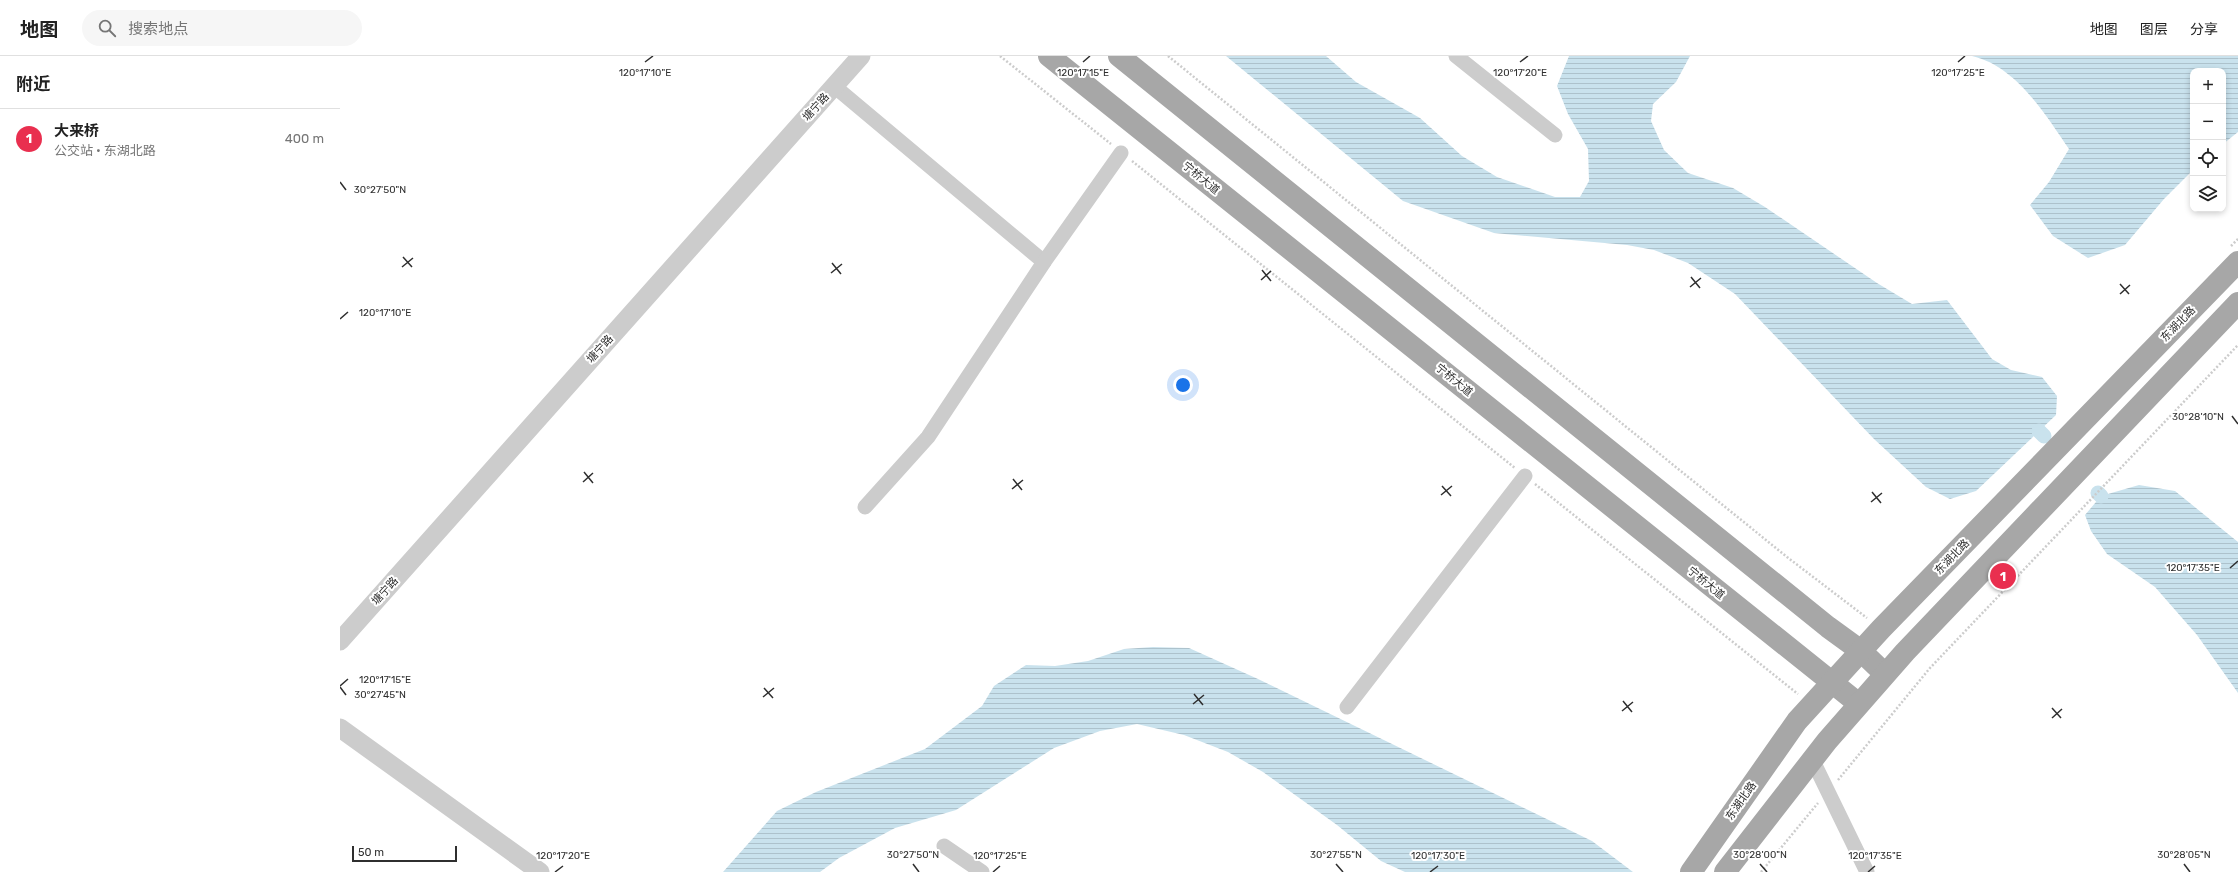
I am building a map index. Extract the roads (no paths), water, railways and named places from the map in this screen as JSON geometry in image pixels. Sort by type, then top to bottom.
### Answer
[{"type":"main road","name":"宁桥大道","points":[[1049,56],[1859,704]]},
{"type":"main road","points":[[1119,56],[1481,349],[1828,627],[1861,651],[1885,674]]},
{"type":"main road","name":"东湖北路","points":[[1691,872],[1797,721],[1881,629],[2238,262]]},
{"type":"main road","points":[[1725,872],[1812,760],[1885,674],[2238,303]]},
{"type":"street","name":"塘宁路","points":[[340,641],[861,56]]},
{"type":"street","points":[[1456,56],[1554,134]]},
{"type":"street","points":[[834,86],[1044,262]]},
{"type":"street","points":[[864,507],[928,437],[1044,262],[1121,153]]},
{"type":"street","points":[[1347,706],[1525,476]]},
{"type":"street","points":[[340,728],[540,872]]},
{"type":"street","points":[[1812,760],[1867,872]]},
{"type":"street","points":[[944,846],[982,872]]},
{"type":"water","points":[[1226,56],[1326,56],[1356,82],[1420,118],[1462,156],[1497,177],[1555,197],[1580,197],[1589,181],[1588,149],[1568,114],[1557,86],[1569,56],[1690,56],[1676,82],[1653,104],[1651,121],[1664,150],[1688,173],[1733,188],[1765,207],[1877,283],[1912,304],[1947,300],[1992,359],[2011,370],[2042,377],[2057,396],[2056,415],[1976,491],[1950,499],[1926,487],[1874,439],[1735,294],[1688,263],[1654,250],[1627,245],[1494,233],[1403,201]]},
{"type":"water","points":[[1972,56],[2238,56],[2238,132],[2226,142],[2226,68],[2190,68],[2190,173],[2164,199],[2125,245],[2088,258],[2053,236],[2030,205],[2049,182],[2069,149],[2050,121],[2028,93],[2016,81],[1988,61]]},
{"type":"water","points":[[2139,485],[2175,491],[2238,542],[2238,693],[2197,635],[2155,587],[2107,554],[2091,531],[2085,515],[2101,496]]},
{"type":"water","points":[[1153,647],[1189,648],[1258,679],[1592,841],[1633,872],[1405,872],[1381,861],[1337,825],[1263,772],[1228,752],[1184,735],[1137,724],[1100,731],[1054,748],[956,810],[895,828],[839,858],[820,872],[723,872],[777,811],[816,792],[925,749],[982,706],[994,686],[1026,665],[1055,666],[1088,661],[1124,649]]},
{"type":"waterway","points":[[2039,431],[2044,436]]},
{"type":"waterway","points":[[2098,493],[2101,496]]},
{"type":"place","name":"大来桥","points":[[2003,576]]}]
